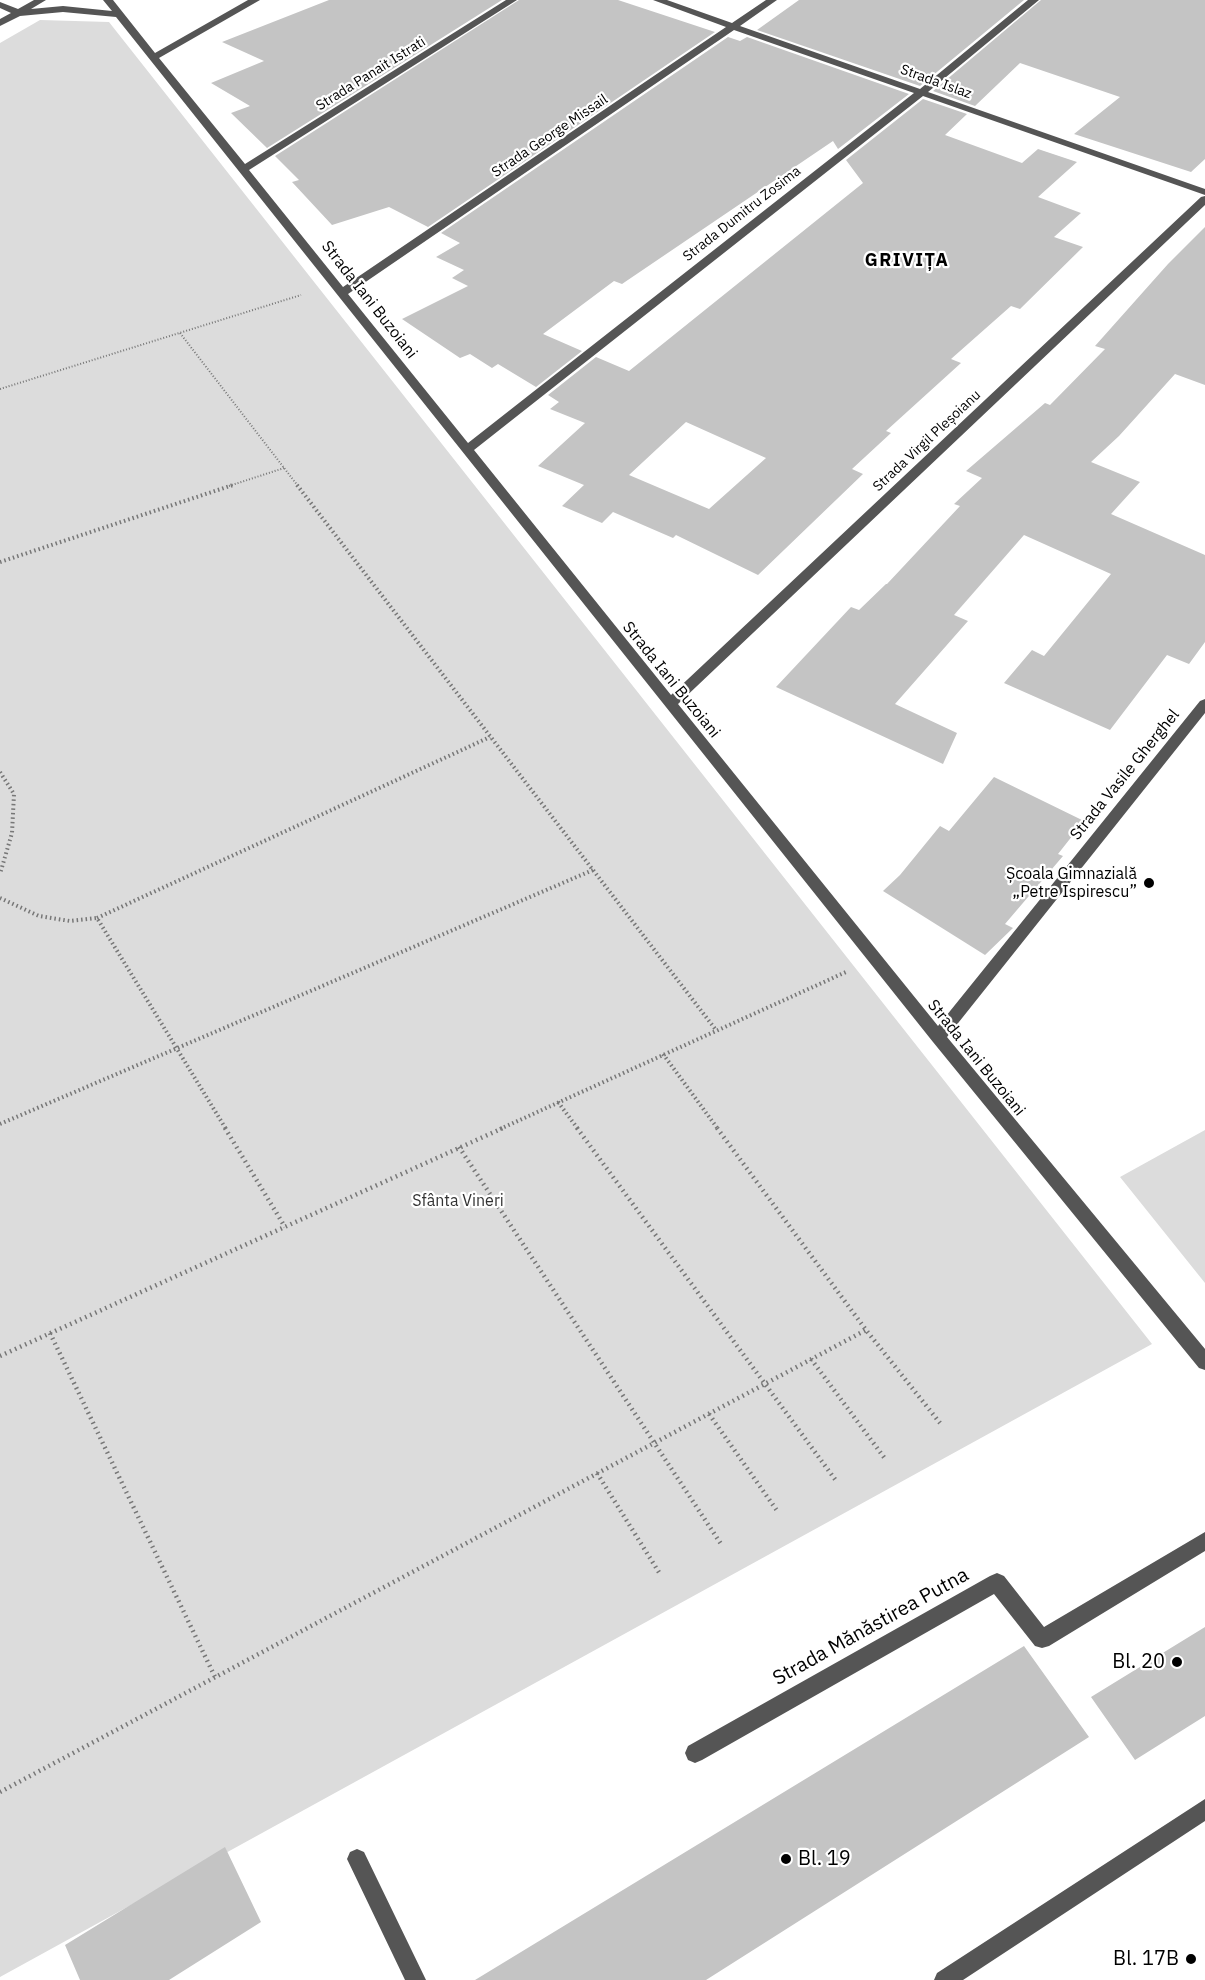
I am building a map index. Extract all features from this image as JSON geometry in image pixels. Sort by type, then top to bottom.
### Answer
[{"type":"street","points":[[0,23],[41,0]]},
{"type":"street","name":"Strada Iani Buzoiani","points":[[108,0],[669,704],[1205,1362]]},
{"type":"street","points":[[154,57],[255,0]]},
{"type":"street","name":"Strada Panait Istrati","points":[[244,169],[512,0]]},
{"type":"street","name":"Strada Islaz","points":[[658,0],[1205,192]]},
{"type":"street","name":"Strada George Missail","points":[[342,293],[772,0]]},
{"type":"street","name":"Strada Dumitru Zosima","points":[[466,450],[923,92],[1034,0]]},
{"type":"street","points":[[0,5],[18,13],[63,9],[119,14]]},
{"type":"street","name":"Strada Virgil Pleșoianu","points":[[669,704],[1205,200]]},
{"type":"street","name":"Strada Vasile Gherghel","points":[[939,1038],[1205,704]]},
{"type":"street","name":"Strada Mănăstirea Putna","points":[[695,1752],[997,1582],[1042,1639],[1205,1541]]},
{"type":"street","points":[[944,1980],[1205,1809]]},
{"type":"street","points":[[357,1859],[416,1980]]},
{"type":"path","points":[[0,389],[301,295]]},
{"type":"path","points":[[180,333],[716,1030]]},
{"type":"path","points":[[0,562],[284,468]]},
{"type":"path","points":[[0,897],[39,916],[70,921],[97,918],[490,737]]},
{"type":"path","points":[[0,772],[14,794],[12,833],[0,874]]},
{"type":"path","points":[[0,1124],[593,870]]},
{"type":"path","points":[[97,918],[285,1227]]},
{"type":"path","points":[[0,1356],[828,979]]},
{"type":"path","points":[[663,1054],[866,1330],[940,1423]]},
{"type":"path","points":[[558,1102],[837,1482]]},
{"type":"path","points":[[459,1147],[656,1442],[721,1544]]},
{"type":"path","points":[[0,1791],[866,1330]]},
{"type":"path","points":[[50,1333],[215,1677]]},
{"type":"path","points":[[811,1359],[886,1460]]},
{"type":"path","points":[[710,1413],[778,1512]]},
{"type":"path","points":[[597,1473],[660,1574]]},
{"type":"green space","name":"Sfânta Vineri","points":[[40,20],[109,22],[1152,1344],[0,1977],[0,43]]},
{"type":"green space","points":[[1205,1130],[1205,1283],[1120,1177]]},
{"type":"building","points":[[329,0],[502,0],[267,148],[231,113],[250,106],[211,83],[264,61],[222,42]]},
{"type":"building","points":[[519,0],[618,0],[715,32],[428,227],[389,207],[332,225],[292,182],[299,180],[275,156]]},
{"type":"building","points":[[799,0],[1024,0],[920,86],[757,30]]},
{"type":"building","points":[[1041,0],[1205,0],[1205,159],[1191,172],[1074,134],[1120,97],[1020,63],[975,106],[933,91]]},
{"type":"building","points":[[728,37],[740,41],[747,37],[909,94],[838,149],[833,141],[622,284],[614,281],[543,334],[582,351],[536,387],[498,364],[492,368],[470,354],[460,358],[402,319],[468,286],[452,278],[464,270],[436,257],[460,243],[441,233]]},
{"type":"building","points":[[923,99],[967,114],[945,135],[1022,163],[1038,149],[1077,162],[1038,197],[1081,213],[1054,237],[1083,247],[1020,309],[1011,306],[951,359],[961,363],[886,431],[891,433],[852,469],[863,474],[758,575],[676,535],[673,538],[613,512],[602,523],[562,506],[584,485],[538,466],[585,423],[550,409],[559,402],[548,395],[596,357],[629,371],[863,183],[846,160]],"holes":[[[686,422],[766,458],[709,509],[629,475]]]},
{"type":"building","points":[[1205,227],[1205,385],[1175,374],[1119,436],[1091,462],[1140,482],[1111,514],[1205,555],[1205,642],[1189,664],[1167,655],[1110,730],[1004,683],[1032,650],[1044,656],[1111,574],[1024,535],[954,615],[968,621],[895,704],[957,733],[943,764],[776,687],[851,607],[859,610],[887,584],[960,506],[954,504],[982,478],[966,471],[1045,403],[1050,405],[1105,349],[1095,346],[1168,264]]},
{"type":"building","points":[[994,777],[1084,821],[1058,854],[1063,856],[1005,924],[1013,928],[985,955],[883,891],[900,875],[940,826],[949,831]]},
{"type":"building","name":"Bl. 20","points":[[1205,1627],[1205,1716],[1135,1760],[1091,1697]]},
{"type":"building","name":"Bl. 19","points":[[1024,1646],[1089,1737],[706,1980],[475,1980]]},
{"type":"building","points":[[225,1847],[261,1922],[169,1980],[80,1980],[65,1945]]},
{"type":"place","name":"Școala Gimnazială „Petre Ispirescu”","points":[[1149,883]]},
{"type":"place","name":"Bl. 20","points":[[1177,1662]]},
{"type":"place","name":"Bl. 19","points":[[786,1859]]},
{"type":"place","name":"Bl. 17B","points":[[1191,1959]]},
{"type":"district","name":"GRIVIȚA","points":[[907,261]]}]
